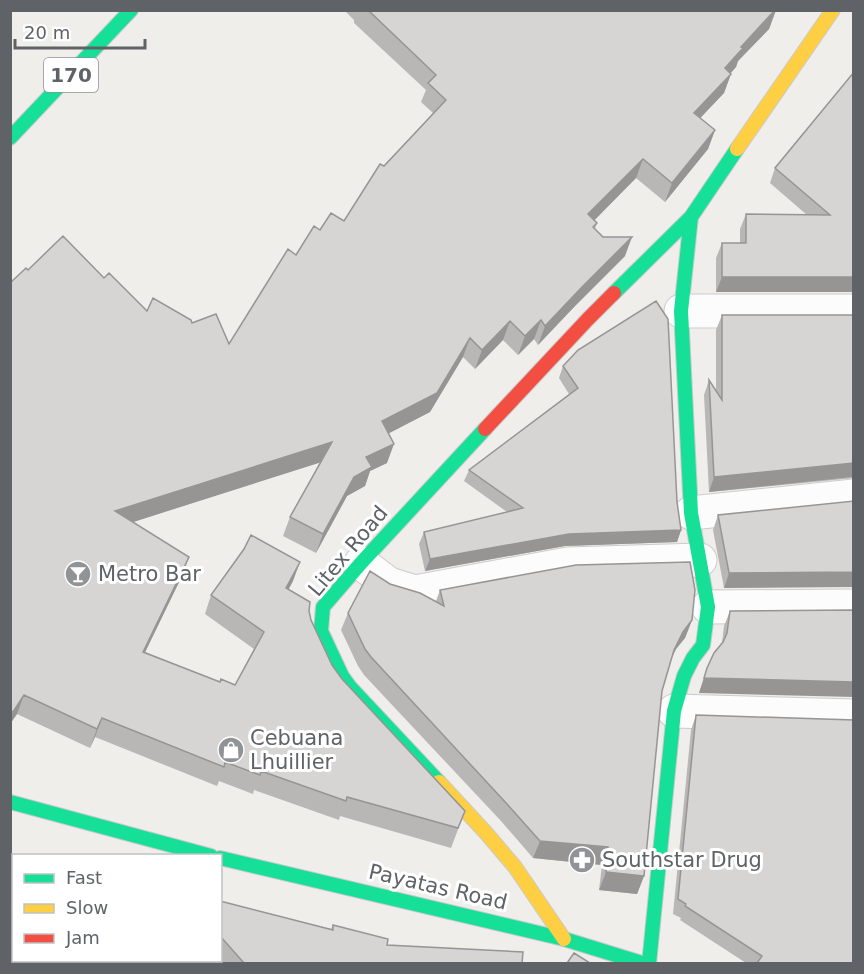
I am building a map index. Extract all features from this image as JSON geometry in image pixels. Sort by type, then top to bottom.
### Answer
[{"type":"street","name":"170","points":[[10,138],[130,10]]},
{"type":"street","name":"Litex Road","points":[[564,939],[515,867],[342,676],[321,631],[323,607],[361,563],[588,319],[691,218],[833,10]]},
{"type":"street","points":[[647,963],[674,711],[684,676],[703,645],[708,607],[691,513],[681,311],[691,218]]},
{"type":"street","points":[[681,311],[854,310]]},
{"type":"street","points":[[691,513],[854,496]]},
{"type":"street","points":[[361,563],[389,584],[415,592],[568,564],[700,560]]},
{"type":"street","points":[[708,607],[854,606]]},
{"type":"street","points":[[674,711],[854,716]]},
{"type":"street","points":[[10,802],[189,853]]},
{"type":"street","name":"Payatas Road","points":[[222,858],[564,939],[647,963]]},
{"type":"building","points":[[368,10],[775,10],[725,68],[731,74],[694,113],[715,130],[672,183],[643,159],[588,214],[597,223],[593,227],[603,237],[632,237],[545,326],[541,320],[525,336],[510,321],[482,350],[470,338],[437,393],[382,421],[394,444],[366,457],[372,467],[354,477],[323,534],[290,517],[332,442],[115,511],[189,557],[143,652],[220,682],[221,679],[235,685],[264,632],[211,595],[244,549],[251,535],[300,562],[286,588],[310,602],[311,620],[332,665],[342,679],[465,811],[458,828],[347,797],[346,801],[261,771],[260,775],[225,762],[224,767],[102,718],[97,729],[24,695],[13,712],[10,711],[10,283],[26,268],[28,270],[63,236],[104,278],[109,273],[147,311],[153,298],[191,320],[192,323],[216,314],[229,344],[288,249],[296,255],[314,226],[320,230],[331,213],[344,221],[380,164],[384,166],[446,100],[428,83],[436,75]]},
{"type":"building","points":[[854,72],[854,277],[722,277],[722,243],[746,243],[746,214],[830,215],[775,168]]},
{"type":"building","points":[[656,301],[668,319],[677,502],[681,530],[569,534],[430,559],[424,532],[523,508],[469,470],[578,388],[563,366],[578,350]]},
{"type":"building","points":[[722,315],[854,315],[854,463],[714,477],[709,380],[722,400]]},
{"type":"building","points":[[854,501],[854,572],[729,573],[718,515]]},
{"type":"building","points":[[690,562],[695,590],[692,620],[674,650],[662,691],[644,876],[606,872],[608,847],[540,841],[371,657],[348,613],[370,571],[390,584],[420,593],[444,606],[440,590],[576,565]]},
{"type":"building","points":[[854,610],[854,682],[704,678],[714,653],[727,633],[730,611]]},
{"type":"building","points":[[696,715],[854,720],[854,963],[757,963],[762,956],[685,906],[686,904],[678,899]]},
{"type":"building","points":[[222,902],[333,930],[333,925],[388,939],[387,945],[523,952],[522,963],[244,963],[222,938]]},
{"type":"building","points":[[574,953],[590,963],[567,963]]},
{"type":"traffic: fast","points":[[10,138],[131,10]]},
{"type":"traffic: fast","points":[[649,964],[674,711],[684,676],[703,645],[708,607],[691,513],[681,311],[691,217],[737,149]]},
{"type":"traffic: fast","points":[[614,293],[691,217]]},
{"type":"traffic: fast","points":[[439,782],[342,676],[321,631],[323,607],[485,429]]},
{"type":"traffic: fast","points":[[10,802],[204,854]]},
{"type":"traffic: fast","points":[[222,858],[564,939],[645,964]]},
{"type":"traffic: slow","points":[[737,149],[833,10]]},
{"type":"traffic: slow","points":[[439,782],[515,867],[564,939]]},
{"type":"traffic: jam","points":[[485,429],[614,293]]},
{"type":"place","name":"Metro Bar","points":[[78,574]]},
{"type":"place","name":"Cebuana Lhuillier","points":[[231,750]]},
{"type":"place","name":"Southstar Drug","points":[[582,860]]}]
